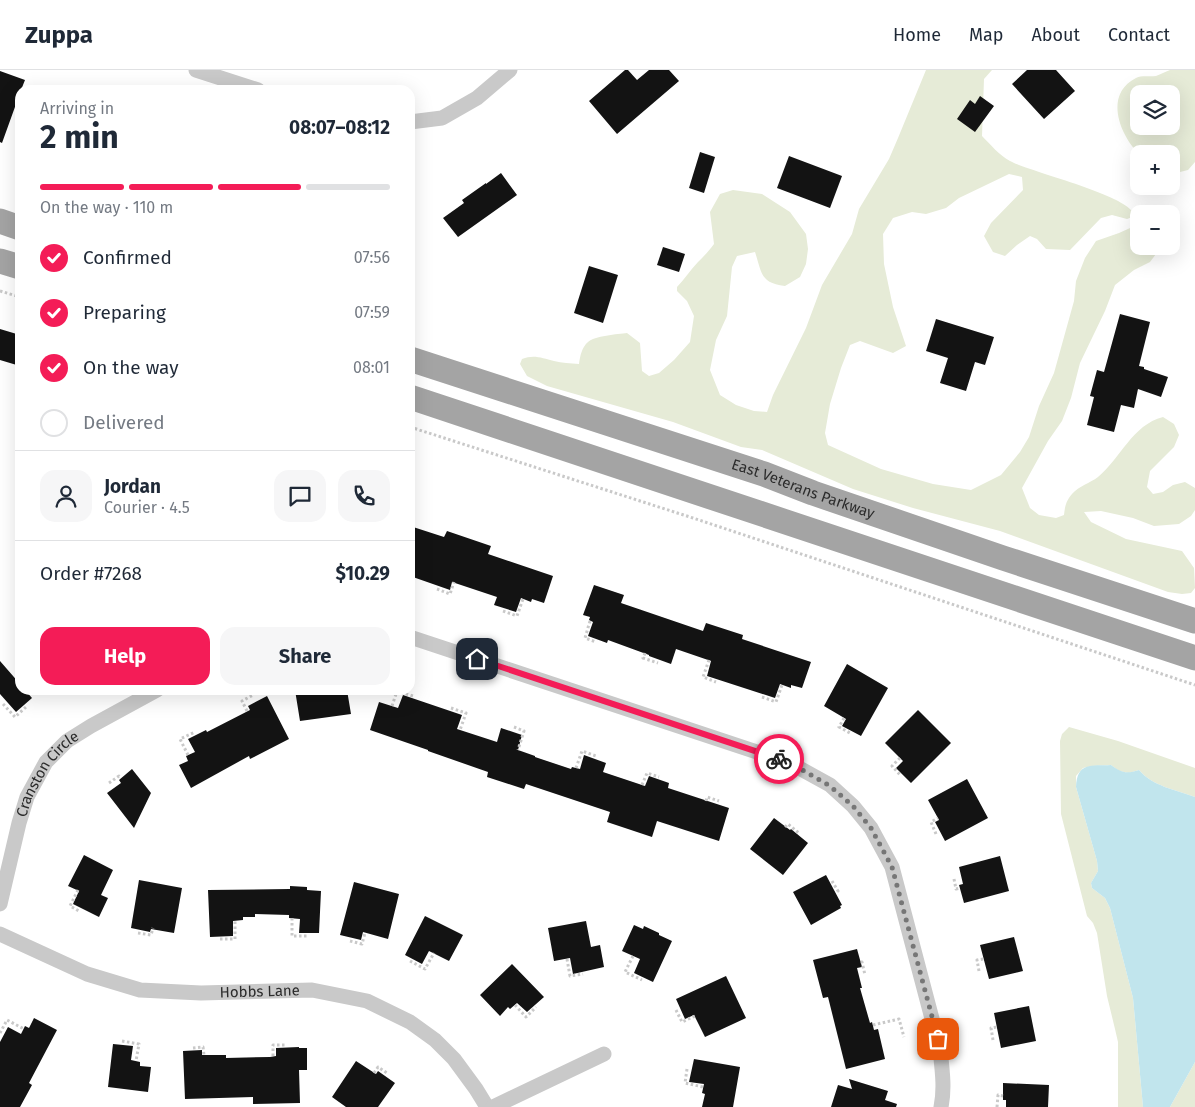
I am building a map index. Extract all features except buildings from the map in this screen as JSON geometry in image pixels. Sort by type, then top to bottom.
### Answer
[{"type":"main road","points":[[0,221],[15,226]]},
{"type":"main road","points":[[0,261],[15,266]]},
{"type":"main road","name":"East Veterans Parkway","points":[[415,361],[754,471],[1003,558],[1195,621]]},
{"type":"main road","points":[[415,399],[1195,658]]},
{"type":"street","points":[[196,70],[214,83],[227,85]]},
{"type":"street","points":[[415,121],[442,118],[477,98],[510,70]]},
{"type":"street","points":[[415,639],[790,763],[830,786],[853,806],[871,828],[892,867],[940,1049],[943,1074],[941,1107]]},
{"type":"street","name":"Cranston Circle","points":[[0,904],[27,797],[46,762],[68,741],[91,726],[148,695]]},
{"type":"street","name":"Hobbs Lane","points":[[0,934],[87,974],[140,990],[201,993],[312,990],[367,1000],[410,1022],[435,1040],[454,1058],[487,1107]]},
{"type":"street","points":[[493,1107],[604,1054]]},
{"type":"path","points":[[0,291],[15,296]]},
{"type":"path","points":[[415,429],[693,518],[1195,685]]},
{"type":"path","points":[[437,590],[450,594],[454,582]]},
{"type":"path","points":[[503,611],[517,616],[523,599]]},
{"type":"path","points":[[590,621],[585,638],[596,642]]},
{"type":"path","points":[[645,653],[644,658],[658,663]]},
{"type":"path","points":[[709,660],[703,677],[716,682]]},
{"type":"path","points":[[762,697],[776,702],[782,685]]},
{"type":"path","points":[[247,711],[242,701],[253,695]]},
{"type":"path","points":[[392,706],[395,695]]},
{"type":"path","points":[[3,704],[15,717],[26,707]]},
{"type":"path","points":[[451,708],[466,713],[460,730]]},
{"type":"path","points":[[844,718],[839,727],[850,734]]},
{"type":"path","points":[[514,728],[524,731],[518,750]]},
{"type":"path","points":[[188,755],[180,739],[195,732]]},
{"type":"path","points":[[576,768],[582,750],[596,756]]},
{"type":"path","points":[[900,758],[892,766],[901,776]]},
{"type":"path","points":[[642,785],[647,773],[659,777]]},
{"type":"path","points":[[109,783],[119,776],[120,778]]},
{"type":"path","points":[[706,801],[707,797],[719,801]]},
{"type":"path","points":[[936,834],[931,822],[938,818]]},
{"type":"path","points":[[785,827],[788,824],[800,834]]},
{"type":"path","points":[[954,879],[956,889],[960,888]]},
{"type":"path","points":[[832,881],[838,891],[835,892]]},
{"type":"path","points":[[78,890],[70,906],[79,911]]},
{"type":"path","points":[[292,918],[292,936],[308,936]]},
{"type":"path","points":[[220,939],[235,938],[234,921]]},
{"type":"path","points":[[138,933],[151,935],[152,928]]},
{"type":"path","points":[[350,941],[362,944],[365,933]]},
{"type":"path","points":[[410,960],[425,969],[434,954]]},
{"type":"path","points":[[633,956],[625,972],[642,980]]},
{"type":"path","points":[[567,959],[570,976],[583,974]]},
{"type":"path","points":[[979,971],[977,960],[984,959]]},
{"type":"path","points":[[861,962],[866,974]]},
{"type":"path","points":[[514,1005],[526,1017],[536,1007]]},
{"type":"path","points":[[676,1010],[682,1022],[694,1016]]},
{"type":"path","points":[[873,1025],[899,1018],[904,1037]]},
{"type":"path","points":[[0,1033],[7,1020],[24,1029]]},
{"type":"path","points":[[993,1040],[991,1028],[997,1027]]},
{"type":"path","points":[[122,1041],[139,1044],[136,1061]]},
{"type":"path","points":[[274,1056],[273,1045],[286,1044]]},
{"type":"path","points":[[193,1048],[204,1047],[204,1055]]},
{"type":"path","points":[[374,1073],[378,1067],[387,1073]]},
{"type":"path","points":[[687,1069],[685,1083],[703,1087]]},
{"type":"path","points":[[997,1107],[998,1095],[1003,1096]]},
{"type":"green space","points":[[926,70],[992,70],[984,79],[982,136],[1010,161],[1116,200],[1129,208],[1130,218],[1127,219],[1112,215],[1101,218],[1070,250],[1046,249],[1037,239],[1030,236],[1005,256],[993,252],[984,236],[991,223],[1023,190],[1022,177],[1009,174],[959,198],[946,208],[926,214],[912,212],[893,218],[883,234],[884,264],[893,307],[906,346],[893,353],[860,341],[850,345],[830,404],[825,433],[828,445],[881,469],[933,484],[971,490],[1001,475],[1020,452],[1029,437],[1039,406],[1054,373],[1074,301],[1076,281],[1085,258],[1096,241],[1130,228],[1130,255],[1155,255],[1150,262],[1134,270],[1115,285],[1105,311],[1080,363],[1071,398],[1062,421],[1048,441],[1022,488],[1030,508],[1039,515],[1056,518],[1064,515],[1067,501],[1075,491],[1098,477],[1143,427],[1163,417],[1174,424],[1179,435],[1174,447],[1150,471],[1147,487],[1153,494],[1163,492],[1173,485],[1185,482],[1195,488],[1195,510],[1191,516],[1179,524],[1154,526],[1133,518],[1101,511],[1084,512],[1091,522],[1126,539],[1182,551],[1194,568],[1195,588],[1191,593],[1168,592],[1000,531],[913,508],[853,489],[762,450],[741,447],[673,422],[547,386],[527,376],[520,364],[522,359],[534,357],[579,364],[583,349],[591,340],[627,333],[640,343],[642,371],[649,376],[659,373],[690,342],[694,316],[687,301],[677,291],[677,287],[714,244],[710,212],[720,194],[733,190],[762,194],[790,212],[806,234],[808,249],[806,264],[800,277],[785,286],[777,285],[763,276],[755,252],[737,256],[732,267],[727,316],[716,340],[710,370],[720,395],[736,405],[754,411],[767,412],[773,395],[806,328],[822,285],[852,234],[859,209],[889,159]]},
{"type":"green space","points":[[1170,70],[1195,70],[1195,162],[1188,170],[1180,172],[1180,145],[1131,145],[1121,125],[1118,104],[1120,94],[1126,85],[1138,77],[1156,76]]},
{"type":"green space","points":[[1069,727],[1118,741],[1195,768],[1195,797],[1157,784],[1139,770],[1129,773],[1119,771],[1111,765],[1083,768],[1076,776],[1076,787],[1097,861],[1098,871],[1091,883],[1092,888],[1105,898],[1110,908],[1133,998],[1143,1107],[1118,1107],[1118,1042],[1107,996],[1097,933],[1093,923],[1087,916],[1061,814],[1060,741],[1062,734]]},
{"type":"green space","points":[[1195,1062],[1195,1107],[1170,1107]]},
{"type":"water","points":[[1111,765],[1124,772],[1139,770],[1157,784],[1195,797],[1195,1062],[1170,1107],[1143,1107],[1133,998],[1110,908],[1105,898],[1092,888],[1091,883],[1098,871],[1097,861],[1076,787],[1077,779],[1082,769],[1086,767]]},
{"type":"way so far","points":[[779,759],[790,763],[830,786],[853,806],[871,828],[892,867],[938,1039]]},
{"type":"route","points":[[477,659],[779,759]]}]
